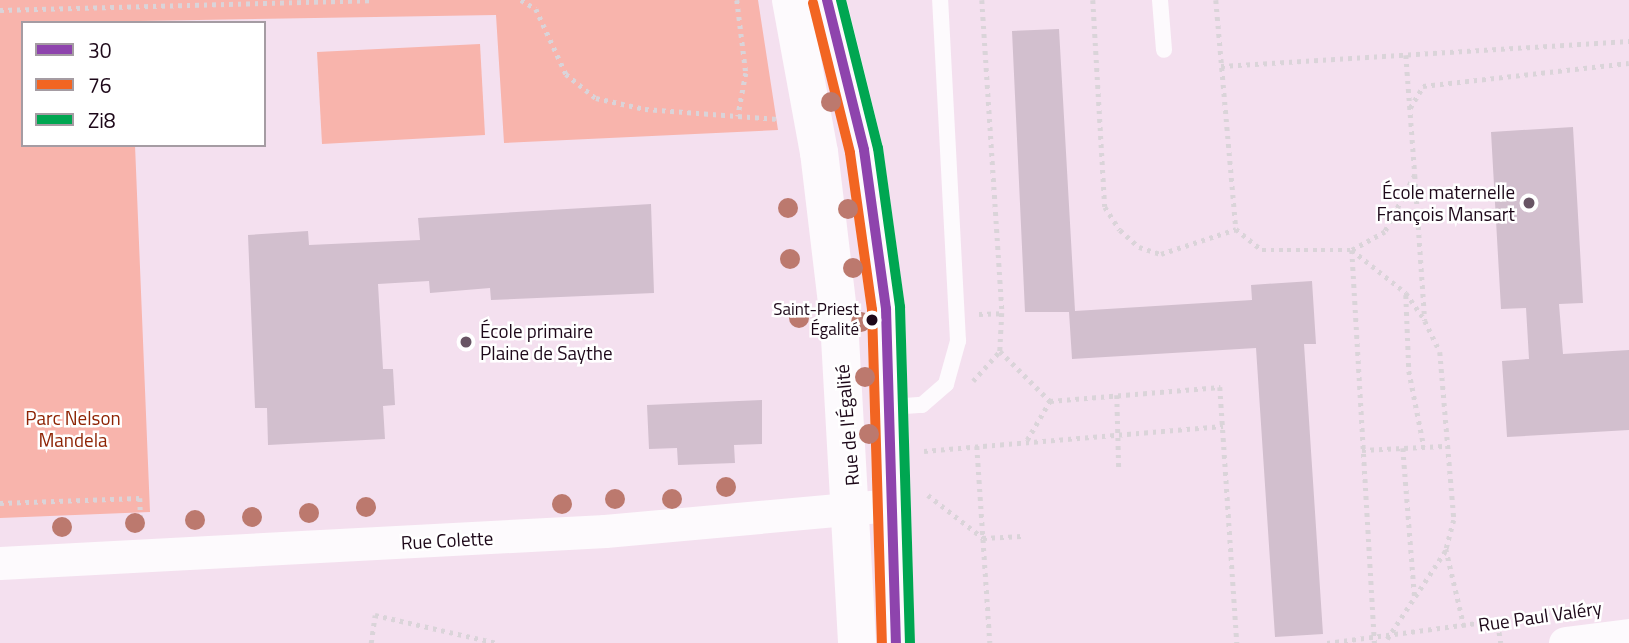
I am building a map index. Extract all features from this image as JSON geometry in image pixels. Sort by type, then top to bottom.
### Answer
[{"type":"street","name":"Rue de l'Égalité","points":[[791,0],[813,121],[854,509],[857,643]]},
{"type":"street","points":[[827,0],[864,150],[886,309],[891,407],[895,643]]},
{"type":"street","name":"Rue Colette","points":[[0,564],[605,531],[854,509],[893,499]]},
{"type":"street","name":"Rue Paul Valéry","points":[[1564,643],[1629,635]]},
{"type":"lane","points":[[891,407],[922,405],[946,384],[961,315],[940,0]]},
{"type":"lane","points":[[1160,0],[1164,50]]},
{"type":"path","points":[[0,10],[371,0]]},
{"type":"path","points":[[521,0],[536,9],[566,74],[596,98],[738,116],[813,121]]},
{"type":"path","points":[[737,0],[746,73],[738,116]]},
{"type":"path","points":[[982,0],[1002,313],[1000,351],[1050,401]]},
{"type":"path","points":[[1093,0],[1105,207],[1139,247],[1161,254],[1236,229]]},
{"type":"path","points":[[1216,0],[1236,229],[1262,250],[1352,250],[1385,232],[1415,176]]},
{"type":"path","points":[[1221,66],[1629,41]]},
{"type":"path","points":[[1406,55],[1425,321]]},
{"type":"path","points":[[1410,109],[1423,86],[1629,64]]},
{"type":"path","points":[[1352,250],[1406,293],[1425,321],[1440,352],[1444,446],[1454,520],[1446,549],[1415,601],[1387,639]]},
{"type":"path","points":[[1352,250],[1375,641]]},
{"type":"path","points":[[1406,293],[1409,371],[1424,447]]},
{"type":"path","points":[[961,315],[1002,313]]},
{"type":"path","points":[[1050,401],[1220,387],[1237,643]]},
{"type":"path","points":[[1117,395],[1119,470]]},
{"type":"path","points":[[1027,441],[1050,401]]},
{"type":"path","points":[[892,451],[1223,426]]},
{"type":"path","points":[[977,446],[990,643]]},
{"type":"path","points":[[1362,450],[1444,446]]},
{"type":"path","points":[[1403,448],[1415,601]]},
{"type":"path","points":[[893,499],[923,491],[983,538],[1023,536]]},
{"type":"path","points":[[0,503],[140,498],[143,556]]},
{"type":"path","points":[[1446,549],[1464,626]]},
{"type":"path","name":"Rue Paul Valéry","points":[[1326,643],[1375,641],[1464,626],[1498,624],[1565,610]]},
{"type":"path","points":[[371,643],[374,615],[497,643]]},
{"type":"path","points":[[1498,624],[1502,643]]},
{"type":"green space","name":"Parc Nelson Mandela","points":[[0,0],[758,0],[778,130],[504,143],[496,15],[21,21],[21,147],[135,147],[150,512],[0,518]]},
{"type":"green space","points":[[480,44],[485,135],[322,144],[317,52]]},
{"type":"building","points":[[1059,29],[1075,311],[1252,300],[1251,285],[1312,281],[1316,344],[1304,344],[1323,634],[1275,637],[1256,348],[1072,359],[1069,312],[1025,312],[1012,31]]},
{"type":"building","points":[[1573,127],[1583,303],[1559,304],[1563,354],[1629,350],[1629,430],[1507,437],[1502,361],[1529,359],[1526,308],[1501,309],[1491,132]]},
{"type":"building","points":[[651,204],[654,293],[491,300],[490,288],[430,293],[429,281],[378,284],[383,369],[393,369],[395,405],[383,406],[385,439],[268,445],[267,408],[255,408],[248,235],[308,231],[309,245],[420,240],[418,218]]},
{"type":"building","points":[[762,400],[762,444],[734,445],[735,463],[678,465],[677,448],[649,449],[647,405]]},
{"type":"transit line","name":"30","points":[[827,0],[864,150],[886,309],[896,643]]},
{"type":"transit line","name":"Zi8","points":[[841,0],[878,148],[900,307],[910,643]]},
{"type":"transit line","name":"76","points":[[813,3],[850,153],[872,310],[882,643]]},
{"type":"place","name":"École maternelle François Mansart","points":[[1529,203]]},
{"type":"place","name":"Saint-Priest Égalité","points":[[872,320]]},
{"type":"place","name":"École primaire Plaine de Saythe","points":[[466,342]]}]
